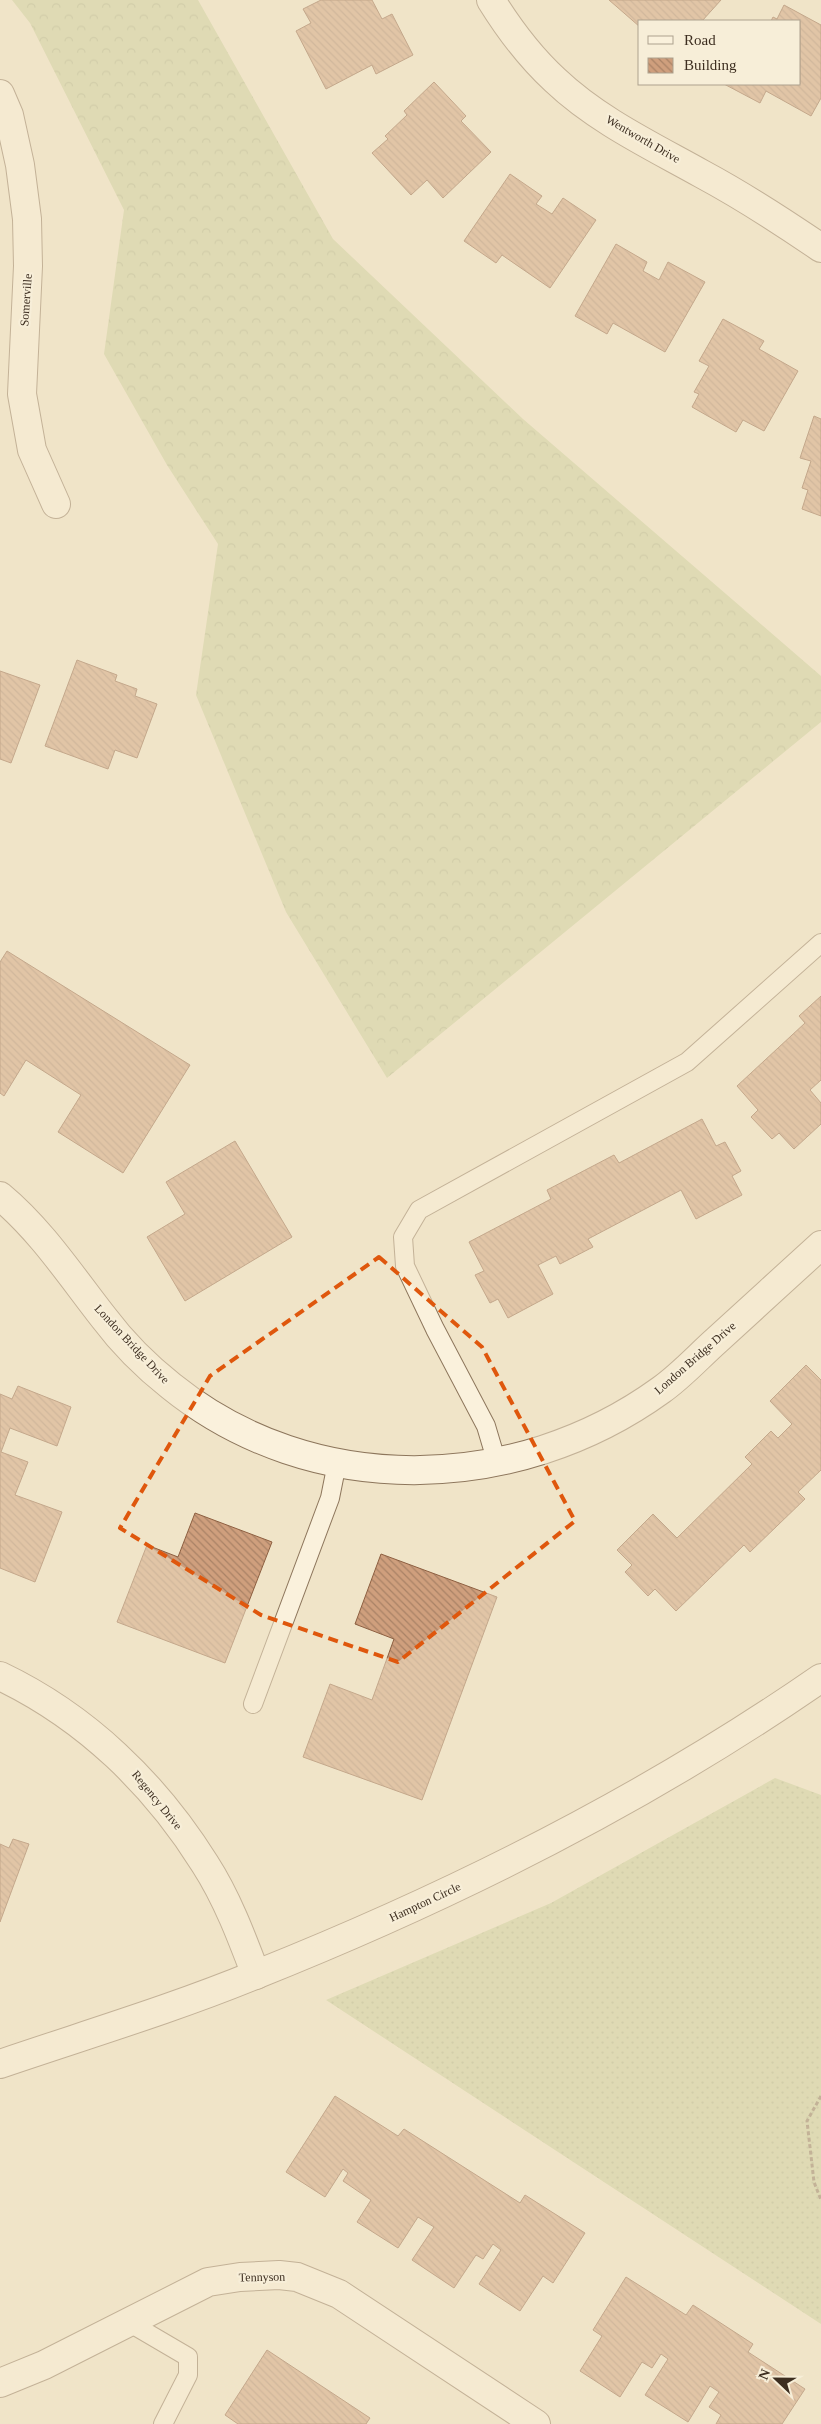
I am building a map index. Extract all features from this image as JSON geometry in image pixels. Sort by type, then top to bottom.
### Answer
[{"type":"street","name":"Wentworth Drive","points":[[491,0],[522,44],[555,80],[586,105],[636,137],[705,175],[821,248]]},
{"type":"street","name":"Somerville","points":[[0,94],[9,115],[20,165],[27,219],[28,266],[22,394],[32,450],[56,504]]},
{"type":"street","name":"London Bridge Drive","points":[[0,1196],[36,1230],[106,1320],[170,1385],[225,1422],[275,1445],[337,1463],[381,1470],[422,1471],[497,1463],[561,1444],[617,1418],[662,1390],[821,1245]]},
{"type":"street","name":"Regency Drive","points":[[0,1676],[21,1686],[76,1720],[132,1770],[169,1814],[206,1865],[239,1932],[256,1975]]},
{"type":"street","name":"Hampton Circle","points":[[0,2064],[256,1975],[430,1900],[550,1841],[671,1773],[821,1678]]},
{"type":"street","name":"Tennyson","points":[[0,2383],[130,2323],[208,2282],[240,2277],[297,2277],[339,2294],[536,2424]]},
{"type":"lane","points":[[497,1463],[486,1426],[435,1329],[405,1266],[403,1237],[420,1210],[687,1062],[821,943]]},
{"type":"lane","points":[[253,1704],[330,1498],[337,1463]]},
{"type":"lane","points":[[130,2323],[188,2357],[188,2375],[163,2424]]},
{"type":"path","points":[[821,2096],[807,2121],[814,2182],[821,2200]]},
{"type":"highlighted area","points":[[379,1257],[482,1347],[575,1521],[398,1662],[261,1615],[120,1528],[210,1376]]},
{"type":"green space","points":[[12,0],[198,0],[333,239],[523,419],[821,676],[821,722],[387,1078],[286,912],[196,695],[218,544],[167,465],[104,354],[124,210],[30,23]]},
{"type":"green space","points":[[775,1778],[821,1795],[821,2324],[326,2000],[551,1903]]},
{"type":"building","points":[[321,0],[372,0],[382,19],[392,14],[413,55],[376,74],[372,65],[326,89],[296,31],[311,23],[303,9]]},
{"type":"building","points":[[609,0],[721,0],[703,20],[638,20],[638,25]]},
{"type":"building","points":[[784,5],[821,25],[821,98],[811,116],[766,91],[760,103],[726,85],[801,85],[801,20],[772,20],[773,17],[777,19]]},
{"type":"building","points":[[434,82],[466,116],[461,121],[491,152],[443,198],[427,180],[411,195],[372,153],[388,139],[385,136],[407,115],[404,111]]},
{"type":"building","points":[[510,174],[542,196],[536,204],[552,214],[563,198],[596,220],[550,288],[502,255],[496,263],[464,241]]},
{"type":"building","points":[[616,244],[647,262],[643,271],[659,280],[668,262],[705,282],[665,352],[613,323],[607,334],[575,316]]},
{"type":"building","points":[[723,319],[764,341],[759,349],[798,371],[764,431],[743,420],[736,432],[692,407],[699,394],[694,392],[709,366],[699,361]]},
{"type":"building","points":[[814,416],[821,419],[821,516],[802,509],[808,490],[802,488],[811,461],[800,458]]},
{"type":"building","points":[[77,660],[117,675],[115,681],[137,689],[135,696],[157,704],[137,758],[115,750],[108,769],[45,746]]},
{"type":"building","points":[[0,671],[40,685],[11,763],[0,759]]},
{"type":"building","points":[[7,951],[190,1065],[123,1173],[58,1132],[81,1095],[26,1060],[4,1096],[0,1093],[0,962]]},
{"type":"building","points":[[821,996],[821,1080],[810,1090],[821,1103],[821,1124],[794,1149],[779,1133],[772,1139],[751,1117],[758,1110],[737,1086],[805,1023],[799,1016]]},
{"type":"building","points":[[702,1119],[716,1146],[725,1142],[741,1171],[732,1176],[742,1195],[696,1219],[681,1190],[588,1239],[593,1247],[560,1264],[556,1256],[538,1265],[553,1294],[508,1318],[498,1299],[490,1303],[475,1275],[484,1271],[469,1242],[551,1199],[547,1190],[614,1155],[619,1163]]},
{"type":"building","points":[[235,1141],[292,1237],[185,1301],[147,1237],[185,1214],[166,1182]]},
{"type":"building","points":[[806,1365],[821,1380],[821,1470],[798,1492],[805,1499],[750,1552],[744,1545],[676,1611],[655,1589],[648,1596],[625,1572],[632,1565],[617,1550],[653,1514],[677,1538],[752,1464],[745,1457],[771,1431],[778,1438],[792,1424],[770,1401]]},
{"type":"building","points":[[18,1386],[71,1407],[57,1446],[10,1428],[1,1452],[28,1462],[15,1495],[62,1512],[35,1582],[0,1568],[0,1394],[12,1399]]},
{"type":"building","points":[[195,1513],[272,1542],[225,1663],[117,1622],[147,1545],[178,1557]]},
{"type":"building","points":[[381,1554],[497,1597],[422,1800],[303,1757],[330,1684],[372,1700],[394,1639],[355,1624]]},
{"type":"building","points":[[13,1839],[29,1844],[0,1922],[0,1844],[9,1848]]},
{"type":"building","points":[[335,2096],[398,2136],[404,2129],[520,2203],[525,2195],[585,2233],[553,2283],[543,2276],[520,2311],[479,2284],[501,2250],[493,2244],[483,2259],[476,2255],[454,2288],[412,2260],[434,2227],[418,2217],[398,2248],[357,2222],[371,2200],[343,2181],[348,2173],[343,2169],[325,2197],[286,2172]]},
{"type":"building","points":[[626,2277],[686,2315],[693,2305],[753,2344],[748,2352],[805,2389],[782,2424],[716,2424],[721,2415],[709,2407],[719,2392],[710,2386],[688,2422],[645,2395],[668,2359],[661,2354],[652,2368],[642,2362],[620,2397],[580,2371],[602,2336],[593,2330]]},
{"type":"building","points":[[267,2350],[370,2418],[366,2424],[238,2424],[225,2415]]}]
